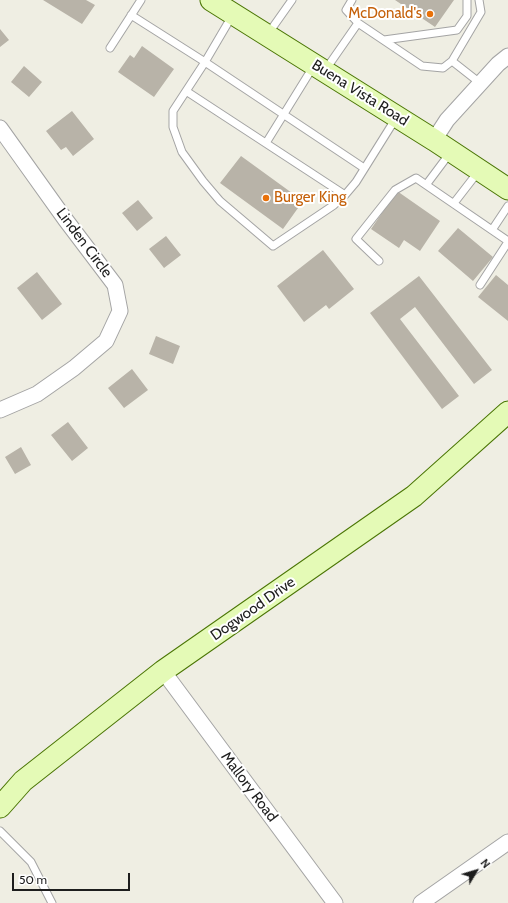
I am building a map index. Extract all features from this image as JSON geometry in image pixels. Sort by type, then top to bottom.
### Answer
[{"type":"street","name":"Buena Vista Road","points":[[212,0],[452,151],[508,189]]},
{"type":"street","points":[[434,140],[447,120],[498,64],[508,56]]},
{"type":"street","name":"Linden Circle","points":[[0,128],[65,219],[115,285],[120,311],[106,341],[74,368],[37,394],[0,410]]},
{"type":"street","name":"Dogwood Drive","points":[[0,808],[23,781],[163,672],[414,496],[508,412]]},
{"type":"street","name":"Mallory Road","points":[[163,672],[335,903]]},
{"type":"street","points":[[421,903],[508,842]]},
{"type":"lane","points":[[110,48],[141,0]]},
{"type":"lane","points":[[268,35],[292,0]]},
{"type":"lane","points":[[352,0],[346,10],[358,23],[422,66],[443,68],[452,61],[481,12],[479,0]]},
{"type":"lane","points":[[384,40],[457,30],[467,16],[467,0]]},
{"type":"lane","points":[[234,14],[173,111],[173,127],[182,152],[203,181],[220,201],[274,246],[334,206],[356,182],[397,117]]},
{"type":"lane","points":[[131,16],[284,114],[364,168]]},
{"type":"lane","points":[[266,143],[284,114],[319,68],[358,23]]},
{"type":"lane","points":[[452,61],[480,83]]},
{"type":"lane","points":[[186,91],[344,195]]},
{"type":"lane","points":[[426,185],[452,151]]},
{"type":"lane","points":[[454,204],[479,170]]},
{"type":"lane","points":[[379,261],[356,239],[395,190],[416,178],[508,241],[480,285]]},
{"type":"lane","points":[[492,230],[508,206]]},
{"type":"lane","points":[[0,831],[31,862],[52,903]]},
{"type":"building","points":[[43,0],[86,0],[95,5],[82,24]]},
{"type":"building","name":"McDonald's","points":[[395,0],[454,0],[435,27]]},
{"type":"building","points":[[0,29],[9,40],[0,47]]},
{"type":"building","points":[[142,46],[174,69],[154,97],[118,72],[130,55],[134,58]]},
{"type":"building","points":[[24,66],[42,82],[29,97],[11,82]]},
{"type":"building","points":[[72,111],[94,139],[73,156],[66,147],[61,150],[46,131]]},
{"type":"building","points":[[241,156],[303,201],[283,229],[220,183]]},
{"type":"building","points":[[397,191],[440,221],[420,251],[404,240],[399,248],[371,229]]},
{"type":"building","points":[[138,200],[153,218],[137,231],[122,213]]},
{"type":"building","points":[[458,228],[493,257],[473,281],[438,251]]},
{"type":"building","points":[[166,236],[181,255],[164,268],[149,249]]},
{"type":"building","points":[[323,250],[354,289],[329,309],[326,305],[304,322],[277,286]]},
{"type":"building","points":[[37,272],[62,304],[42,320],[17,288]]},
{"type":"building","points":[[496,275],[508,285],[508,321],[478,297]]},
{"type":"building","points":[[419,276],[492,370],[474,384],[415,307],[400,319],[459,396],[442,409],[370,313]]},
{"type":"building","points":[[156,336],[180,346],[173,364],[149,354]]},
{"type":"building","points":[[132,369],[148,390],[124,408],[108,388]]},
{"type":"building","points":[[68,422],[88,448],[72,461],[51,435]]},
{"type":"building","points":[[21,447],[31,465],[15,474],[5,457]]},
{"type":"place","name":"McDonald's","points":[[430,14]]},
{"type":"place","name":"Burger King","points":[[266,198]]}]
